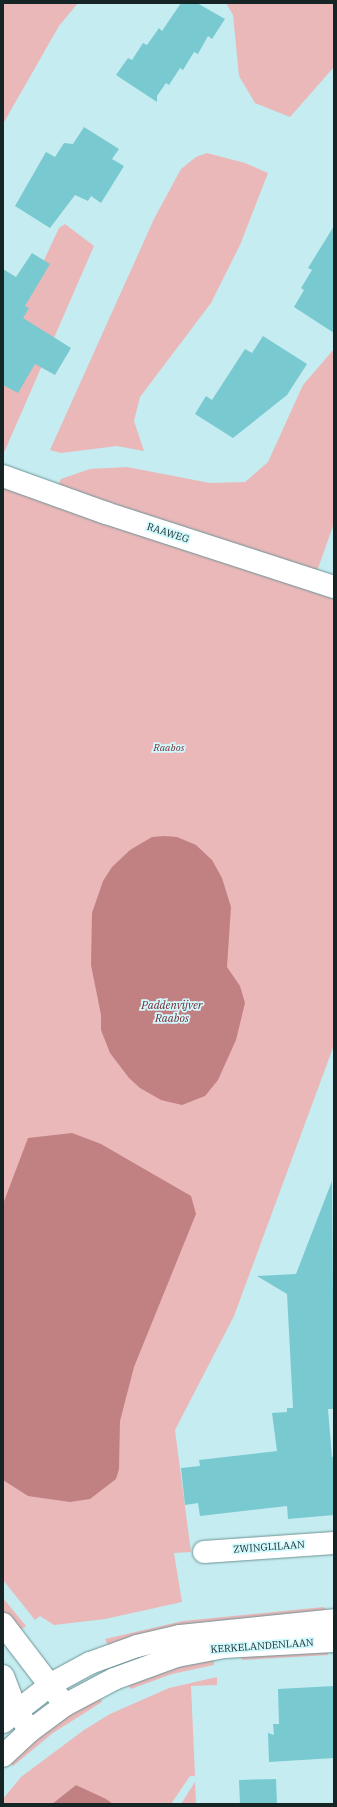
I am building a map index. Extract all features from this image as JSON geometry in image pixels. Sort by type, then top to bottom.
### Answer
[{"type":"street","name":"RAAWEG","points":[[3,476],[106,513],[334,587]]},
{"type":"street","name":"ZWINGLILAAN","points":[[204,1552],[334,1543]]},
{"type":"street","name":"KERKELANDENLAAN","points":[[10,1716],[49,1686],[104,1657],[180,1636],[334,1620]]},
{"type":"street","points":[[3,1624],[64,1705]]},
{"type":"street","name":"KERKELANDENLAAN","points":[[3,1756],[30,1731],[64,1705],[114,1679],[176,1656],[224,1647],[334,1641]]},
{"type":"street","points":[[3,1676],[10,1716],[30,1731]]},
{"type":"green space","points":[[3,3],[78,3],[59,26],[3,124]]},
{"type":"green space","points":[[226,3],[334,3],[334,67],[290,117],[255,103],[239,76],[233,15]]},
{"type":"green space","points":[[207,153],[245,163],[268,173],[240,245],[211,303],[140,397],[134,421],[144,451],[117,446],[61,453],[50,450],[154,219],[181,169],[196,157]]},
{"type":"green space","points":[[65,224],[94,246],[3,455],[3,355],[19,325],[31,288],[59,228]]},
{"type":"green space","name":"Raabos","points":[[334,349],[334,523],[310,591],[334,599],[334,1045],[234,1316],[175,1430],[191,1552],[174,1553],[182,1602],[105,1619],[54,1625],[40,1616],[35,1620],[3,1580],[3,486],[49,503],[61,479],[90,469],[127,467],[210,483],[245,482],[268,462],[303,385]]},
{"type":"green space","points":[[3,1598],[26,1626],[19,1631],[3,1611]]},
{"type":"green space","points":[[324,1607],[327,1612],[109,1648],[105,1639],[183,1621]]},
{"type":"green space","points":[[328,1649],[328,1655],[242,1660],[241,1654]]},
{"type":"green space","points":[[214,1659],[214,1665],[172,1674],[131,1689],[126,1683],[180,1665]]},
{"type":"green space","points":[[217,1677],[217,1685],[191,1686],[195,1776],[190,1776],[171,1804],[113,1804],[76,1785],[52,1804],[3,1804],[3,1799],[21,1777],[84,1730],[110,1714],[169,1688]]},
{"type":"green space","points":[[100,1695],[102,1702],[53,1733],[13,1766],[10,1762],[40,1735]]},
{"type":"green space","points":[[195,1782],[196,1804],[181,1804]]},
{"type":"water","name":"Paddenvijver Raabos","points":[[152,837],[177,837],[196,845],[212,860],[222,878],[231,907],[227,967],[240,986],[245,1003],[236,1040],[218,1080],[205,1096],[182,1105],[161,1100],[140,1088],[129,1078],[110,1053],[101,1030],[101,1015],[91,965],[92,913],[103,881],[112,867],[130,850]]},
{"type":"water","points":[[72,1133],[101,1144],[191,1196],[196,1214],[134,1367],[120,1421],[119,1469],[116,1479],[90,1499],[70,1502],[28,1496],[3,1480],[3,1204],[28,1138]]},
{"type":"water","points":[[76,1785],[106,1799],[113,1804],[52,1804]]},
{"type":"building","points":[[181,3],[197,3],[225,19],[212,39],[208,36],[198,54],[194,52],[183,70],[180,68],[169,85],[166,83],[157,96],[157,102],[116,75],[128,58],[132,60],[143,43],[147,45],[159,28],[162,31]]},
{"type":"building","points":[[84,127],[119,149],[112,159],[124,166],[101,203],[91,196],[88,201],[75,195],[50,228],[15,206],[46,152],[55,157],[64,143],[73,144]]},
{"type":"building","points":[[334,226],[334,333],[294,307],[304,290],[301,288],[312,270],[308,268]]},
{"type":"building","points":[[32,253],[50,264],[25,306],[29,308],[23,318],[71,348],[55,375],[35,364],[18,393],[3,385],[3,269],[16,277]]},
{"type":"building","points":[[263,336],[307,364],[287,395],[233,438],[195,414],[206,396],[212,400],[245,349],[252,353]]},
{"type":"building","points":[[332,1181],[334,1409],[328,1409],[332,1457],[334,1457],[334,1515],[288,1519],[287,1506],[200,1516],[198,1503],[185,1505],[181,1468],[200,1466],[199,1460],[277,1451],[272,1413],[287,1412],[287,1408],[293,1408],[287,1294],[257,1276],[296,1274]]},
{"type":"building","points":[[334,1686],[334,1758],[269,1762],[268,1733],[274,1735],[273,1724],[279,1724],[278,1689]]},
{"type":"building","points":[[276,1779],[277,1804],[240,1804],[239,1780]]}]
